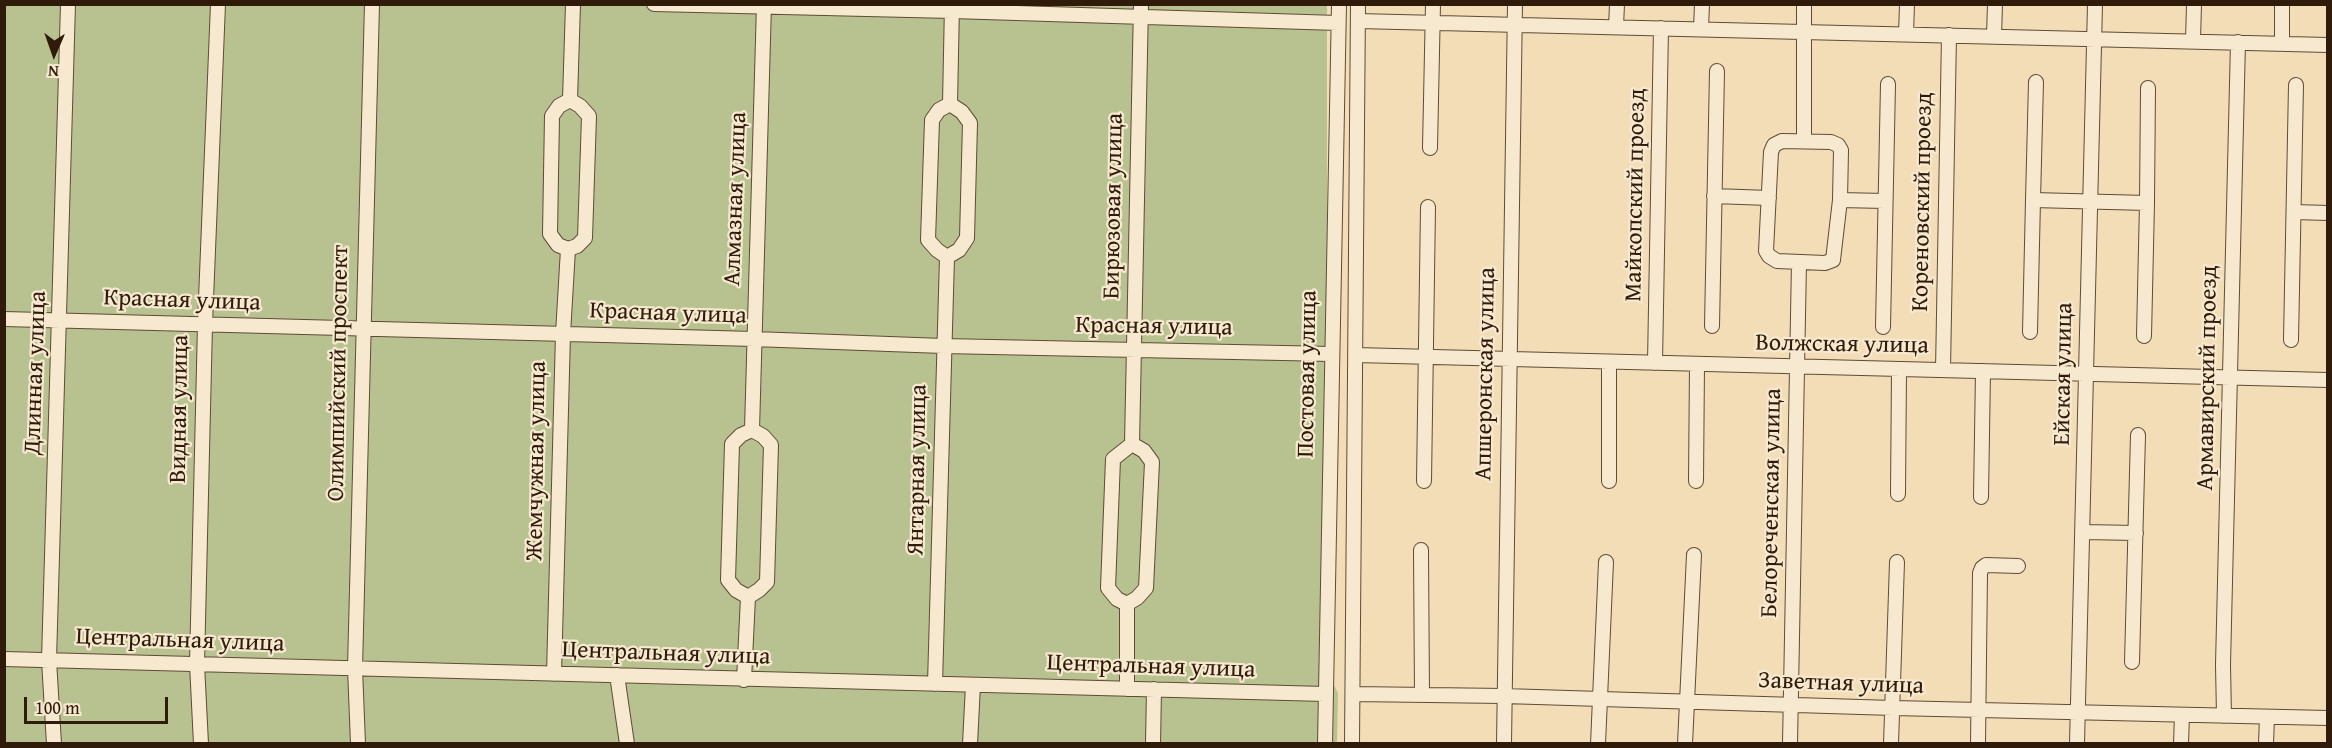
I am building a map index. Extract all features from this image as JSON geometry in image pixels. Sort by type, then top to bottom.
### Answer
[{"type":"street","name":"Длинная улица","points":[[54,744],[49,660],[68,4]]},
{"type":"street","name":"Видная улица","points":[[201,744],[197,664],[205,324],[218,4]]},
{"type":"street","name":"Олимпийский проспект","points":[[358,744],[355,668],[372,4]]},
{"type":"street","points":[[570,100],[573,4]]},
{"type":"street","points":[[654,4],[1141,10],[1338,23]]},
{"type":"street","name":"Постовая улица","points":[[1325,744],[1338,4]]},
{"type":"street","name":"Постовая улица","points":[[1352,744],[1358,4]]},
{"type":"street","points":[[1430,148],[1432,4]]},
{"type":"street","name":"Апшеронская улица","points":[[1504,744],[1515,4]]},
{"type":"street","points":[[1616,27],[1617,4]]},
{"type":"street","points":[[1701,29],[1702,4]]},
{"type":"street","points":[[1804,4],[1804,141]]},
{"type":"street","points":[[1906,34],[1907,4]]},
{"type":"street","points":[[1994,36],[1995,4]]},
{"type":"street","name":"Ейская улица","points":[[2077,744],[2084,532],[2095,4]]},
{"type":"street","points":[[2193,41],[2194,4]]},
{"type":"street","points":[[2282,4],[2282,44]]},
{"type":"street","name":"Алмазная улица","points":[[752,430],[764,6]]},
{"type":"street","points":[[950,104],[952,8]]},
{"type":"street","name":"Бирюзовая улица","points":[[1132,444],[1141,10]]},
{"type":"street","points":[[1358,21],[2328,45]]},
{"type":"street","name":"Майкопский проезд","points":[[1655,363],[1661,28]]},
{"type":"street","name":"Кореновский проезд","points":[[1943,370],[1949,35]]},
{"type":"street","name":"Армавирский проезд","points":[[2224,716],[2238,42]]},
{"type":"street","points":[[1712,326],[1717,71]]},
{"type":"street","points":[[2030,332],[2036,82]]},
{"type":"street","points":[[1883,327],[1888,84]]},
{"type":"street","points":[[2291,340],[2296,85]]},
{"type":"street","points":[[2144,336],[2148,88]]},
{"type":"street","points":[[570,100],[590,116],[585,238],[577,246],[568,249],[558,245],[550,234],[552,116],[559,106],[570,100]]},
{"type":"street","points":[[950,104],[962,112],[970,123],[967,238],[959,250],[947,256],[937,250],[928,240],[932,120],[939,110],[950,104]]},
{"type":"street","points":[[1782,141],[1831,142],[1838,145],[1841,150],[1839,200],[1833,260],[1825,263],[1777,261],[1769,256],[1766,251],[1769,198],[1772,148],[1782,141]]},
{"type":"street","points":[[1714,196],[1769,198]]},
{"type":"street","points":[[1839,200],[1885,201]]},
{"type":"street","points":[[2033,200],[2147,203]]},
{"type":"street","points":[[1424,482],[1428,207]]},
{"type":"street","points":[[2294,212],[2328,213]]},
{"type":"street","name":"Жемчужная улица","points":[[554,674],[563,334],[568,249]]},
{"type":"street","name":"Янтарная улица","points":[[935,684],[947,256]]},
{"type":"street","name":"Белореченская улица","points":[[1790,744],[1799,262]]},
{"type":"street","name":"Красная улица","points":[[4,319],[944,346],[1331,354]]},
{"type":"street","name":"Волжская улица","points":[[1356,355],[2328,380]]},
{"type":"street","points":[[1609,362],[1609,481]]},
{"type":"street","points":[[1696,482],[1697,364]]},
{"type":"street","points":[[1898,494],[1899,369]]},
{"type":"street","points":[[1981,496],[1983,371]]},
{"type":"street","points":[[752,430],[763,436],[771,445],[767,582],[748,597],[736,591],[728,580],[732,444],[741,435],[752,430]]},
{"type":"street","points":[[2132,662],[2138,435]]},
{"type":"street","points":[[1132,444],[1144,451],[1152,462],[1146,588],[1137,598],[1127,604],[1117,599],[1108,588],[1113,459],[1132,444]]},
{"type":"street","points":[[2084,532],[2136,533]]},
{"type":"street","points":[[1421,550],[1422,695]]},
{"type":"street","points":[[1685,744],[1694,555]]},
{"type":"street","points":[[1598,744],[1606,562]]},
{"type":"street","points":[[1891,744],[1897,562]]},
{"type":"street","points":[[1978,744],[1980,573],[1986,565],[2018,566]]},
{"type":"street","points":[[744,680],[748,597]]},
{"type":"street","points":[[1127,604],[1127,689]]},
{"type":"street","name":"Центральная улица","points":[[4,659],[1325,694]]},
{"type":"street","points":[[617,675],[627,744]]},
{"type":"street","points":[[970,744],[973,685]]},
{"type":"street","points":[[1153,744],[1154,689]]},
{"type":"street","name":"Заветная улица","points":[[1353,694],[2328,718]]},
{"type":"street","points":[[2181,744],[2182,715]]},
{"type":"street","points":[[2266,744],[2267,717]]},
{"type":"green space","points":[[4,5],[1327,5],[1323,664],[1338,693],[1337,743],[5,743]]}]
